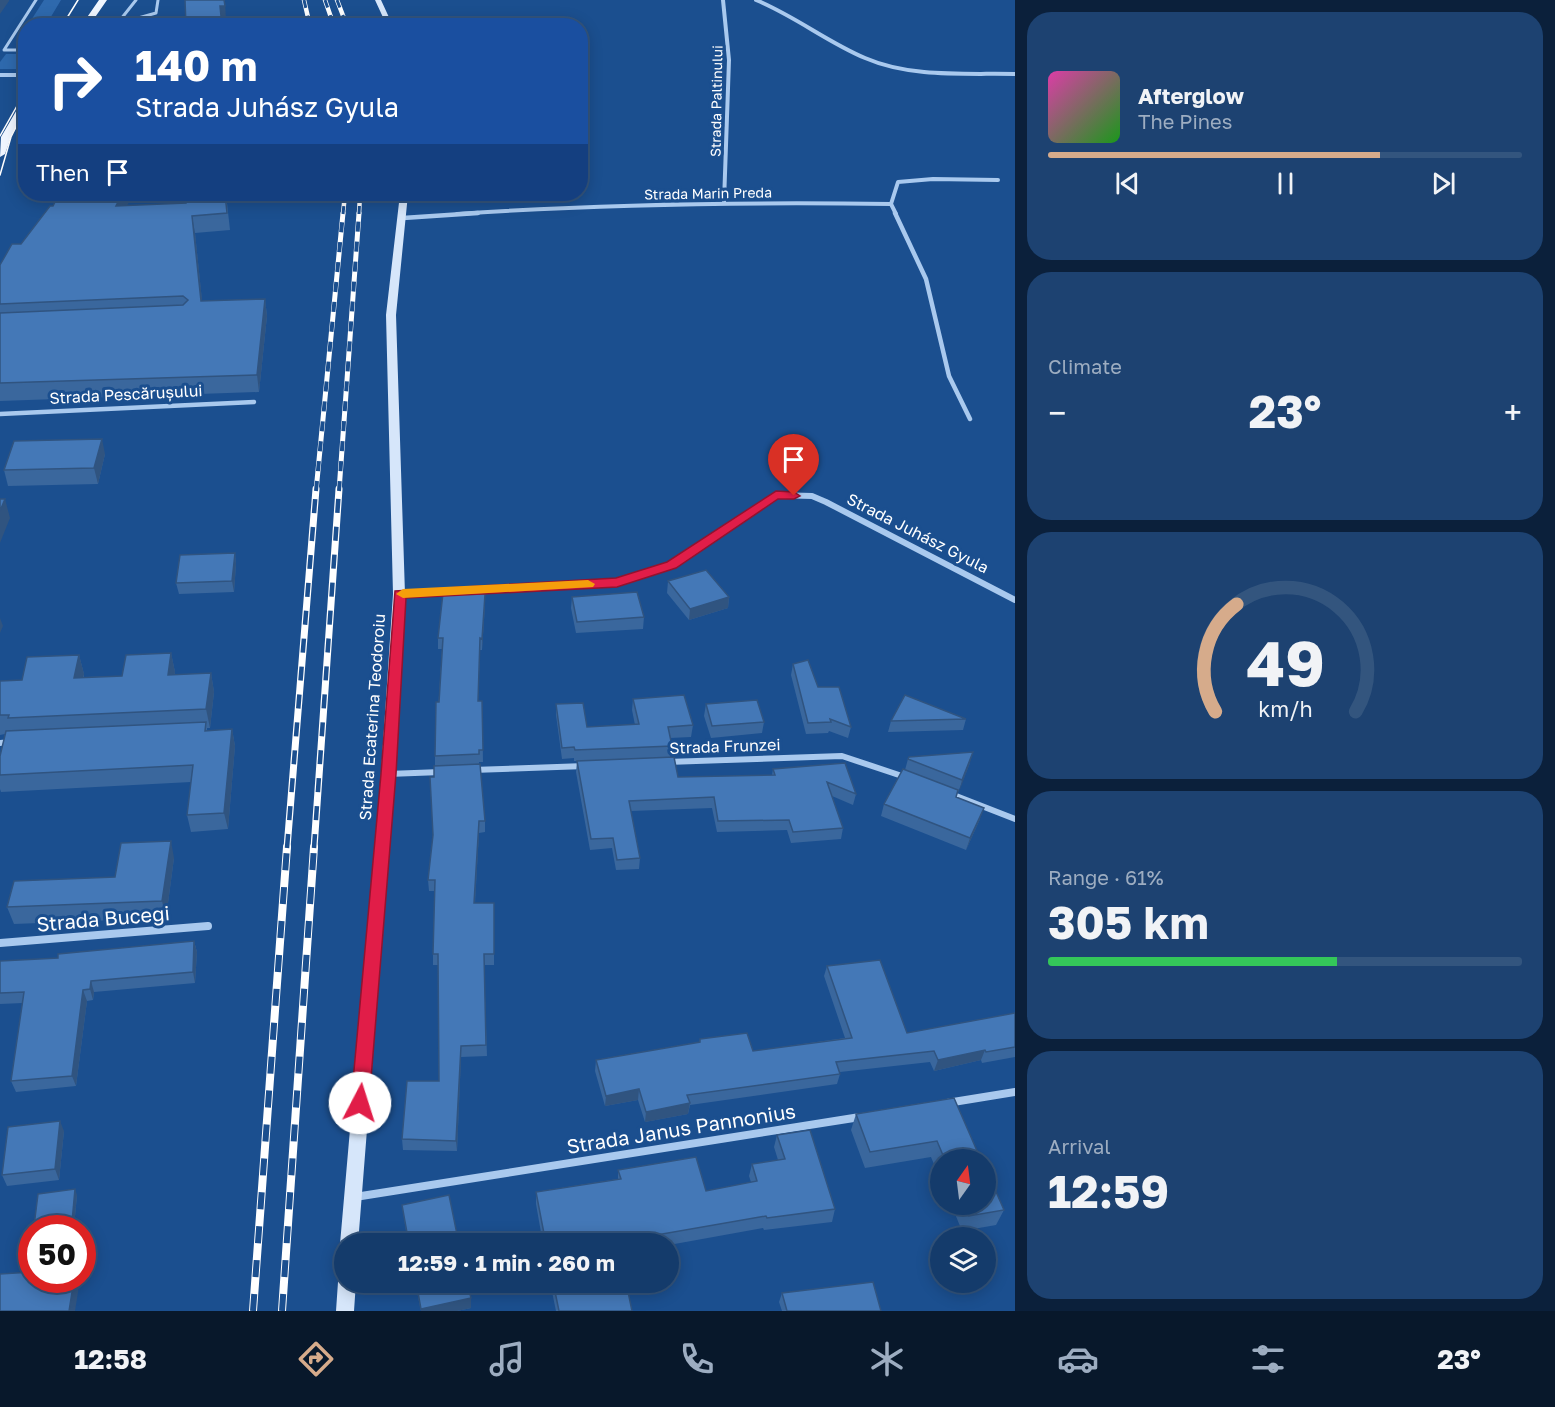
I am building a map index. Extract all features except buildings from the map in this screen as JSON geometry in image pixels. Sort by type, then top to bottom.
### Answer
[{"type":"main road","points":[[91,18],[103,0]]},
{"type":"main road","points":[[378,0],[386,18]]},
{"type":"main road","points":[[0,154],[3,137],[18,114]]},
{"type":"main road","name":"Strada Ecaterina Teodoroiu","points":[[350,1233],[388,774],[399,594],[391,315],[404,201]]},
{"type":"main road","points":[[345,1311],[346,1293]]},
{"type":"street","name":"Strada Paltinului","points":[[723,0],[729,60],[724,202]]},
{"type":"street","points":[[756,0],[867,59],[893,66],[933,71],[1015,74]]},
{"type":"street","points":[[0,75],[18,75]]},
{"type":"street","points":[[970,419],[949,376],[926,279],[891,204],[898,182],[933,179],[998,180]]},
{"type":"street","name":"Strada Marin Preda","points":[[403,218],[558,207],[724,202],[891,204]]},
{"type":"street","name":"Strada Pescărușului","points":[[0,414],[254,402]]},
{"type":"street","name":"Strada Juhász Gyula","points":[[399,594],[617,583],[672,565],[776,495],[812,496],[826,502],[1015,600]]},
{"type":"street","points":[[0,743],[24,742]]},
{"type":"street","name":"Strada Frunzei","points":[[663,762],[842,756],[912,779]]},
{"type":"street","points":[[460,771],[591,765]]},
{"type":"street","points":[[388,774],[448,771]]},
{"type":"street","points":[[943,791],[1015,819]]},
{"type":"street","name":"Strada Bucegi","points":[[0,943],[208,926]]},
{"type":"street","points":[[932,1105],[1015,1092]]},
{"type":"street","name":"Strada Janus Pannonius","points":[[352,1197],[873,1115]]},
{"type":"lane","points":[[24,18],[36,0]]},
{"type":"lane","points":[[122,18],[136,0]]},
{"type":"lane","points":[[144,18],[156,13],[158,0]]},
{"type":"lane","points":[[18,28],[4,50],[18,50]]},
{"type":"shaded area","points":[[44,0],[61,0],[50,18],[32,18]]},
{"type":"shaded area","points":[[6,54],[18,54],[18,69],[0,69],[0,62]]},
{"type":"tram line","points":[[67,18],[78,0]]},
{"type":"tram line","points":[[0,136],[18,104]]},
{"type":"tram line","points":[[0,175],[11,137],[18,123]]},
{"type":"railway","points":[[304,0],[308,18]]},
{"type":"railway","points":[[325,0],[331,18]]},
{"type":"railway","points":[[337,0],[344,18]]},
{"type":"railway","points":[[343,214],[344,201]]},
{"type":"railway","points":[[359,214],[360,201]]},
{"type":"railway","points":[[316,491],[343,213]]},
{"type":"railway","points":[[339,491],[359,213]]},
{"type":"railway","points":[[287,848],[316,489]]},
{"type":"railway","points":[[314,848],[339,489]]},
{"type":"railway","points":[[253,1311],[287,847]]},
{"type":"railway","points":[[282,1311],[314,847]]},
{"type":"slow traffic","points":[[403,594],[588,584]]},
{"type":"route","points":[[360,1103],[388,774],[399,594],[617,583],[672,565],[776,495],[794,496]]}]
